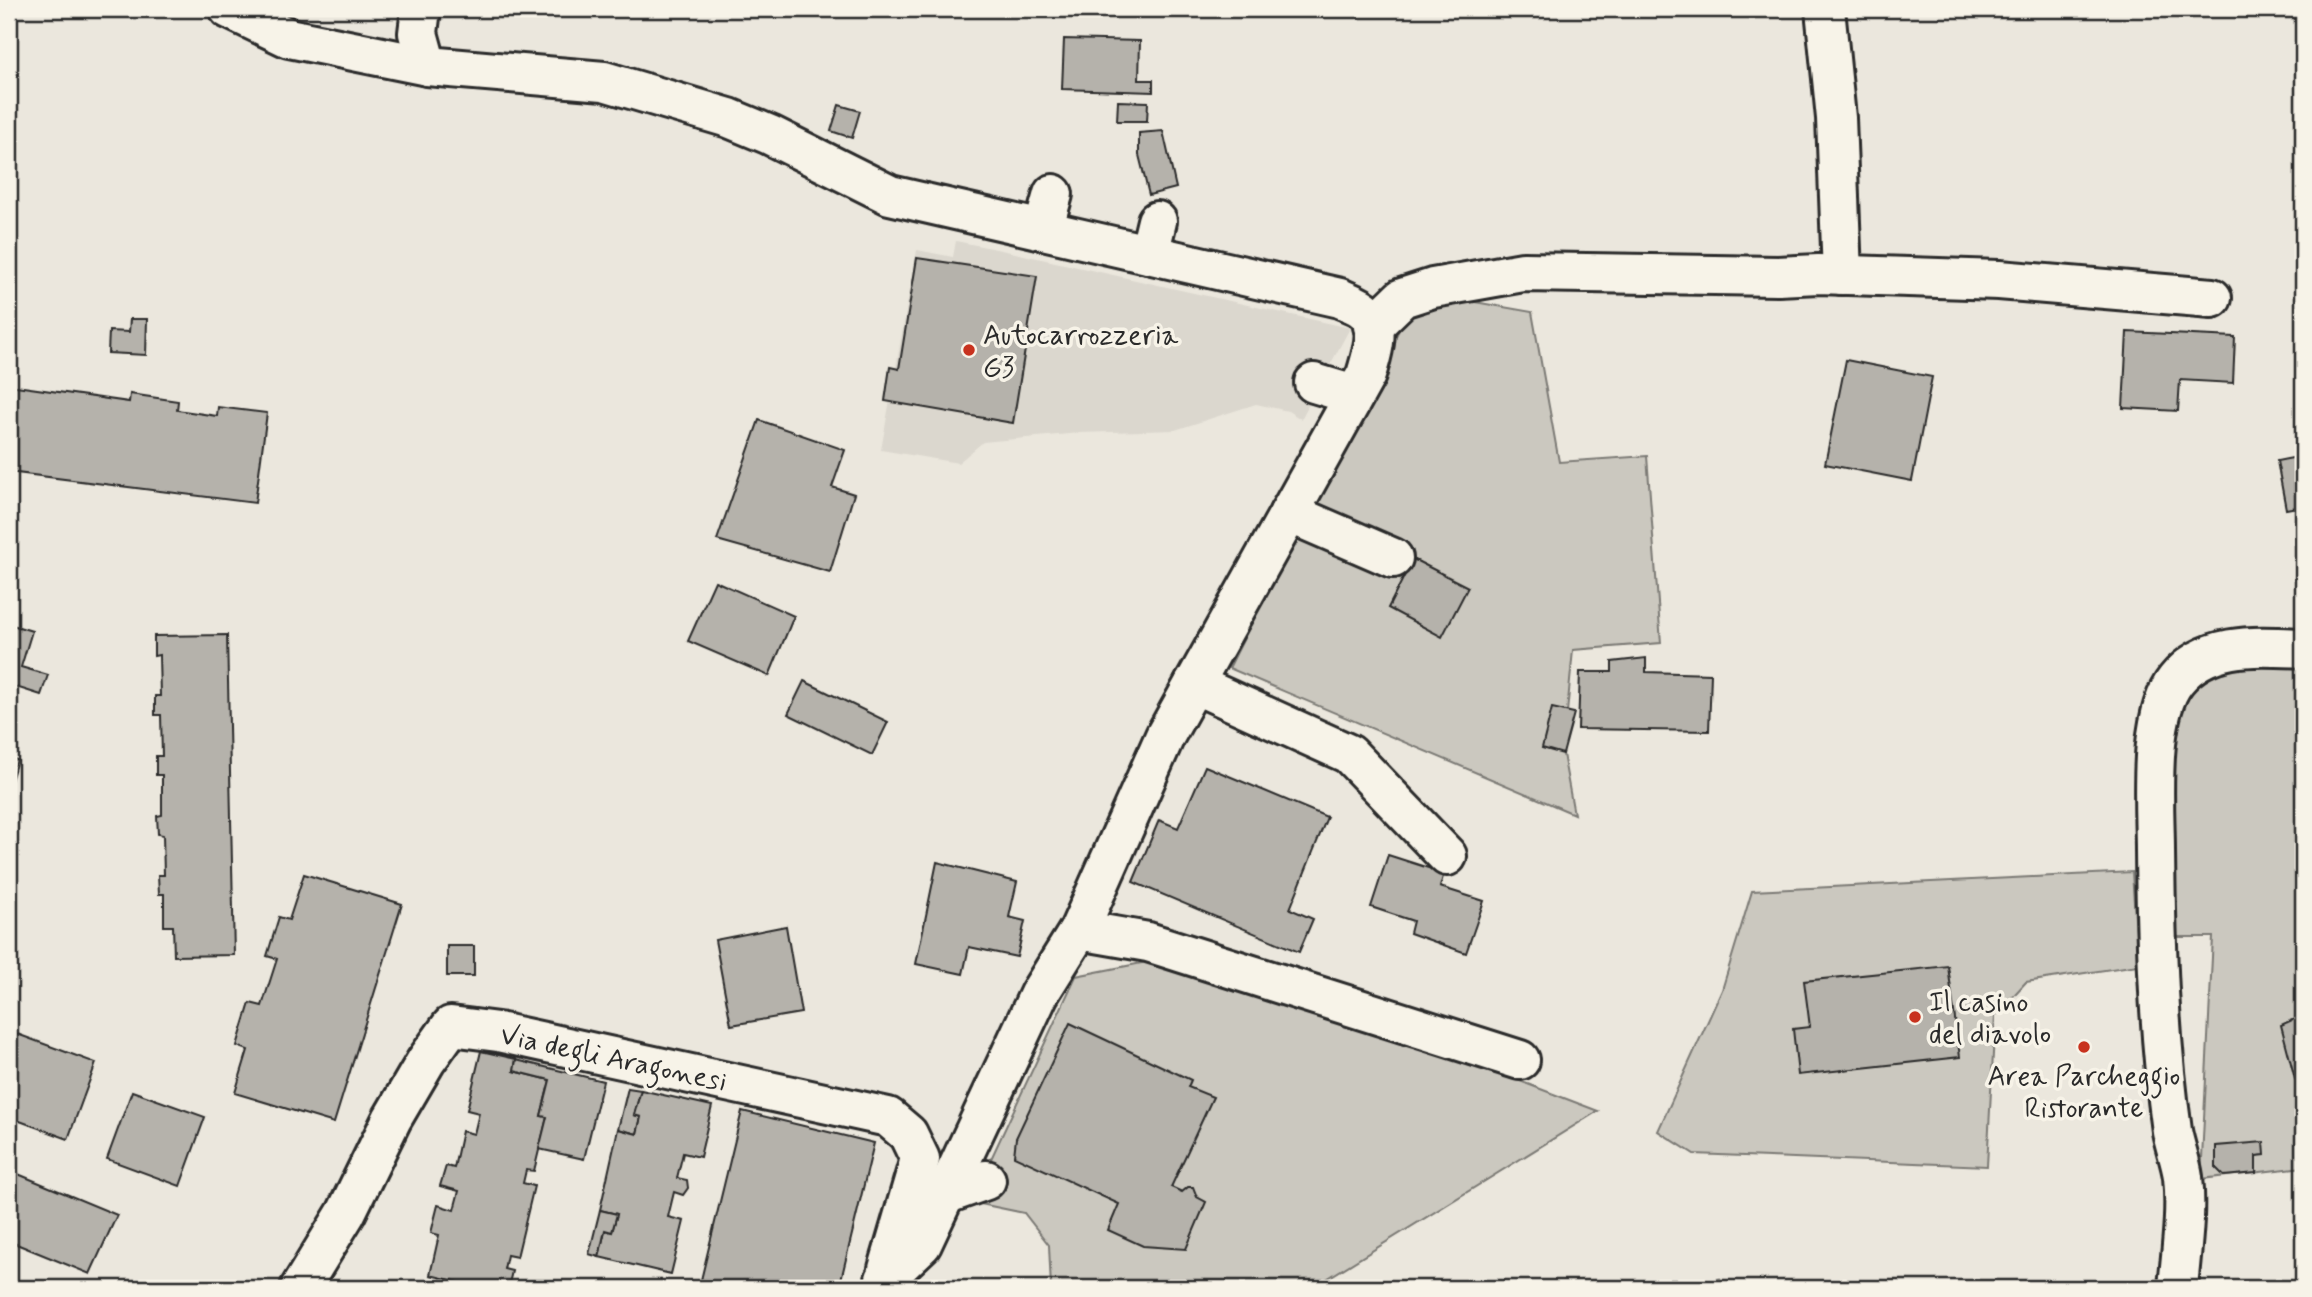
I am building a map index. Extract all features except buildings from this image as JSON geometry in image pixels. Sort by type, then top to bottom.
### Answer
[{"type":"street","points":[[229,9],[289,38],[427,66],[604,81],[729,118],[770,135],[890,195],[1043,230],[1153,238],[1340,298],[1366,311],[1373,326],[1374,347],[1366,375],[1165,736],[1079,930],[1039,994],[922,1244],[883,1283]]},
{"type":"street","points":[[421,9],[418,33],[427,66]]},
{"type":"street","points":[[1825,9],[1836,118],[1842,275]]},
{"type":"street","points":[[1043,230],[1053,194]]},
{"type":"street","points":[[1373,326],[1402,298],[1433,288],[1523,272],[1842,275],[1998,280],[2212,298]]},
{"type":"street","points":[[1314,383],[1354,395]]},
{"type":"street","points":[[1289,513],[1393,558]]},
{"type":"street","points":[[2178,1288],[2183,1178],[2172,1132],[2156,963],[2155,760],[2159,724],[2175,681],[2195,663],[2213,652],[2258,646],[2303,648]]},
{"type":"street","points":[[1194,684],[1349,754],[1447,856]]},
{"type":"street","points":[[1079,930],[1148,942],[1339,991],[1520,1060]]},
{"type":"street","name":"Via degli Aragonesi","points":[[300,1288],[346,1213],[392,1119],[426,1061],[451,1026],[498,1031],[888,1117],[908,1134],[920,1159],[883,1283]]},
{"type":"street","points":[[944,1195],[986,1180]]},
{"type":"shaded area","points":[[956,241],[1350,328],[1301,419],[1288,411],[1256,404],[1175,430],[1079,433],[983,442],[958,463],[881,450],[917,250],[953,257]]},
{"type":"shaded area","points":[[1418,292],[1532,312],[1559,462],[1647,456],[1661,643],[1573,650],[1563,754],[1574,814],[1229,668]]},
{"type":"shaded area","points":[[2303,648],[2303,1167],[2201,1179],[2213,937],[2156,937],[2159,724],[2195,663]]},
{"type":"shaded area","points":[[2132,872],[2138,965],[2026,982],[1995,1016],[1987,1166],[1694,1154],[1658,1131],[1722,990],[1752,891]]},
{"type":"shaded area","points":[[1152,961],[1470,1062],[1598,1111],[1312,1288],[1051,1288],[1049,1245],[1024,1213],[971,1202],[1076,976]]},
{"type":"place","name":"Autocarrozzeria G3","points":[[969,350]]},
{"type":"place","name":"Il casino del diavolo","points":[[1915,1017]]},
{"type":"place","name":"Area Parcheggio Ristorante","points":[[2084,1047]]}]
